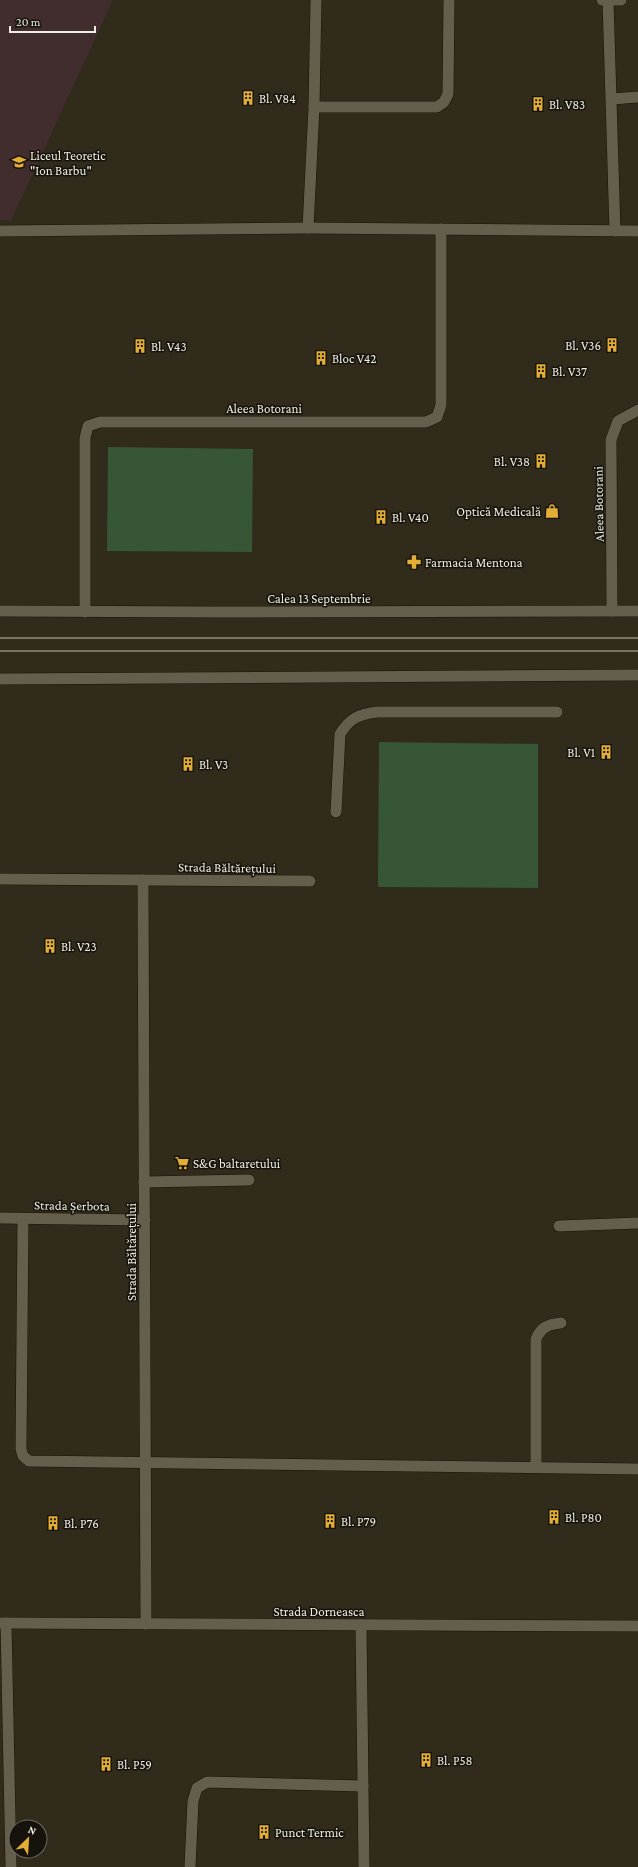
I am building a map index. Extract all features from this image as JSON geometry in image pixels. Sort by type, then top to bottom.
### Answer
[{"type":"street","points":[[308,228],[314,107],[316,0]]},
{"type":"street","points":[[314,107],[437,107],[444,102],[448,94],[449,0]]},
{"type":"street","points":[[615,231],[612,99],[605,1],[621,0]]},
{"type":"street","points":[[612,99],[638,97]]},
{"type":"street","points":[[0,231],[308,228],[638,231]]},
{"type":"street","name":"Aleea Botorani","points":[[85,612],[85,438],[88,426],[100,422],[426,422],[437,417],[441,405],[441,229]]},
{"type":"street","name":"Aleea Botorani","points":[[612,611],[611,440],[618,421],[638,410]]},
{"type":"street","name":"Calea 13 Septembrie","points":[[0,611],[638,611]]},
{"type":"street","points":[[0,678],[638,675]]},
{"type":"street","points":[[336,812],[340,734],[347,723],[358,716],[378,712],[556,712]]},
{"type":"street","name":"Strada Băltărețului","points":[[0,879],[310,881]]},
{"type":"street","name":"Strada Băltărețului","points":[[143,880],[146,1624]]},
{"type":"street","points":[[144,1182],[249,1180]]},
{"type":"street","name":"Strada Șerbota","points":[[0,1218],[145,1220]]},
{"type":"street","points":[[23,1218],[23,1456],[29,1461],[638,1469]]},
{"type":"street","points":[[559,1226],[638,1223]]},
{"type":"street","points":[[536,1467],[536,1339],[539,1332],[545,1327],[561,1323]]},
{"type":"street","points":[[3,1623],[11,1867]]},
{"type":"street","name":"Strada Dorneasca","points":[[3,1623],[638,1626]]},
{"type":"street","points":[[361,1625],[364,1867]]},
{"type":"street","points":[[190,1867],[193,1801],[197,1788],[207,1782],[363,1786]]},
{"type":"shaded area","name":"Liceul Teoretic \"Ion Barbu\"","points":[[0,0],[113,0],[11,221],[0,220]]},
{"type":"green space","points":[[108,447],[253,449],[252,552],[107,551]]},
{"type":"green space","points":[[379,742],[538,744],[538,888],[378,887]]},
{"type":"tram line","points":[[0,638],[638,638]]},
{"type":"tram line","points":[[0,651],[638,651]]},
{"type":"place","name":"Bl. V84","points":[[248,98]]},
{"type":"place","name":"Bl. V83","points":[[538,104]]},
{"type":"place","name":"Liceul Teoretic \"Ion Barbu\"","points":[[19,162]]},
{"type":"place","name":"Bl. V36","points":[[612,345]]},
{"type":"place","name":"Bl. V43","points":[[140,346]]},
{"type":"place","name":"Bloc V42","points":[[321,358]]},
{"type":"place","name":"Bl. V37","points":[[541,371]]},
{"type":"place","name":"Bl. V38","points":[[541,461]]},
{"type":"place","name":"Optică Medicală","points":[[552,511]]},
{"type":"place","name":"Bl. V40","points":[[381,517]]},
{"type":"place","name":"Farmacia Mentona","points":[[414,562]]},
{"type":"place","name":"Bl. V1","points":[[606,752]]},
{"type":"place","name":"Bl. V3","points":[[188,764]]},
{"type":"place","name":"Bl. V23","points":[[50,946]]},
{"type":"place","name":"S&G baltaretului","points":[[182,1163]]},
{"type":"place","name":"Bl. P80","points":[[554,1517]]},
{"type":"place","name":"Bl. P79","points":[[330,1521]]},
{"type":"place","name":"Bl. P76","points":[[53,1523]]},
{"type":"place","name":"Bl. P58","points":[[426,1760]]},
{"type":"place","name":"Bl. P59","points":[[106,1764]]},
{"type":"place","name":"Punct Termic","points":[[264,1832]]}]
